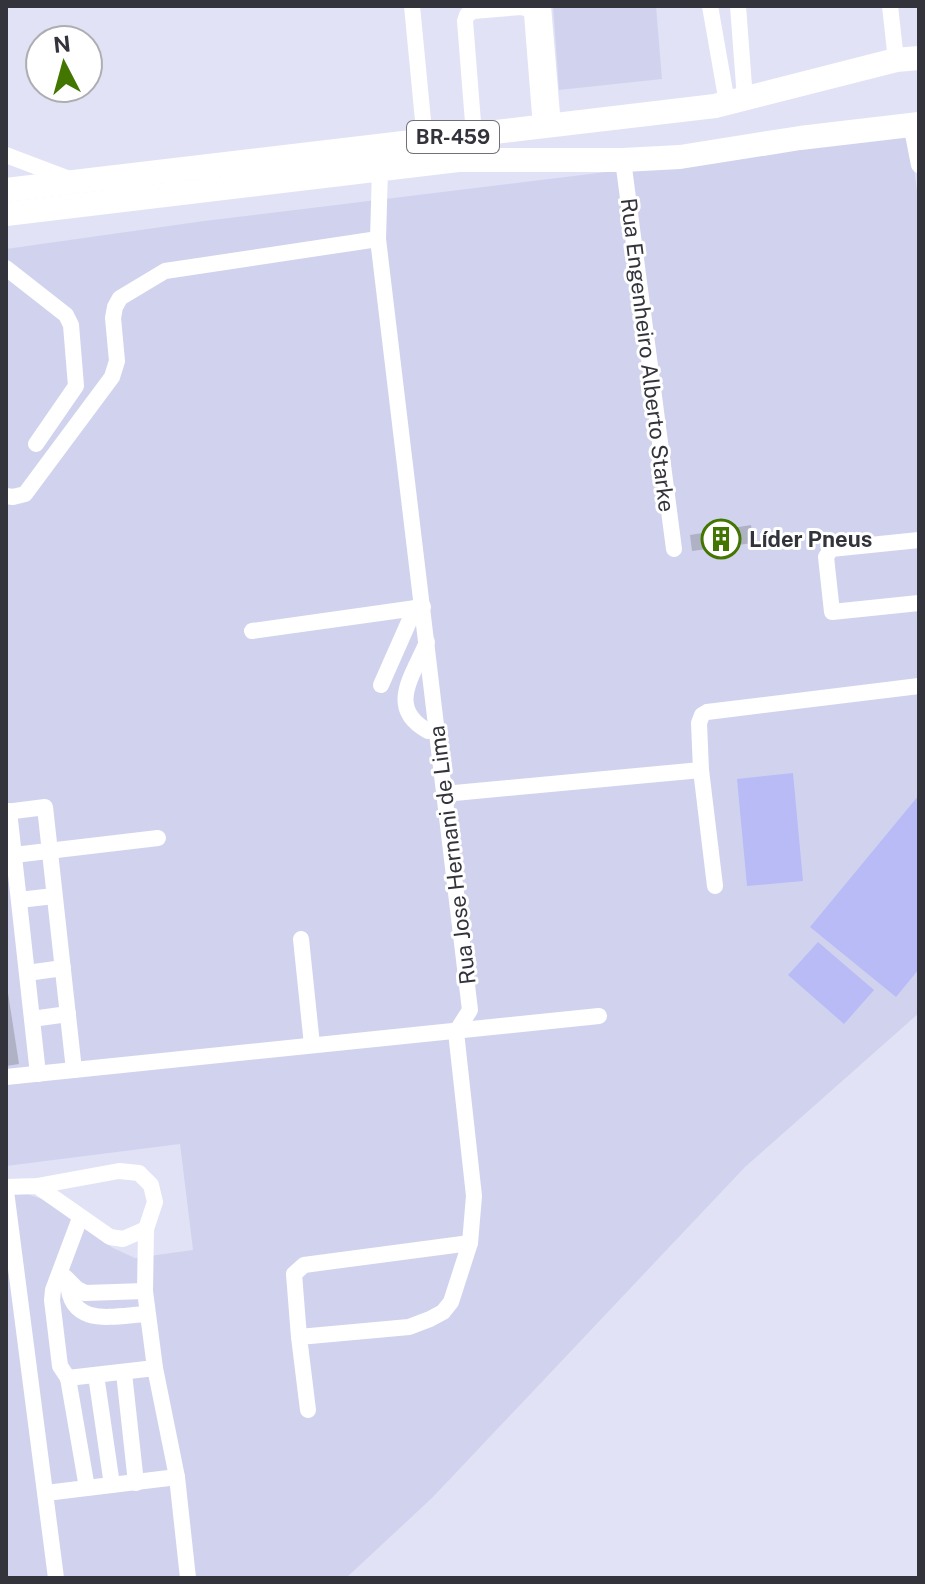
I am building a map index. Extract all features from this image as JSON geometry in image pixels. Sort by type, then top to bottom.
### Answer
[{"type":"highway","name":"BR-459","points":[[6,190],[736,101],[907,59]]},
{"type":"highway","points":[[907,59],[919,77]]},
{"type":"highway","name":"BR-459","points":[[6,214],[458,160],[680,157],[916,120]]},
{"type":"street","points":[[412,6],[425,141]]},
{"type":"street","points":[[543,6],[547,126]]},
{"type":"street","points":[[710,6],[736,101]]},
{"type":"street","points":[[736,101],[738,6]]},
{"type":"street","points":[[890,6],[907,59]]},
{"type":"street","points":[[474,135],[465,21],[473,11],[529,9],[547,126]]},
{"type":"street","points":[[916,120],[919,165]]},
{"type":"street","points":[[6,155],[77,182]]},
{"type":"street","name":"Rua Engenheiro Alberto Starke","points":[[623,160],[674,549]]},
{"type":"street","name":"Rua Jose Hernani de Lima","points":[[299,1337],[409,1327],[443,1312],[451,1302],[470,1243],[474,1196],[456,1032],[470,1010],[427,641],[419,608],[378,239],[380,169]]},
{"type":"street","points":[[6,496],[25,494],[112,377],[117,361],[113,318],[120,298],[165,271],[378,239]]},
{"type":"street","points":[[6,268],[66,315],[71,325],[76,386],[36,444]]},
{"type":"street","points":[[919,540],[831,549],[826,557],[832,612],[919,603]]},
{"type":"street","points":[[252,631],[419,608]]},
{"type":"street","points":[[381,685],[419,608]]},
{"type":"street","points":[[427,641],[403,699],[408,714],[417,725],[428,731],[437,728]]},
{"type":"street","points":[[715,886],[701,770],[699,723],[702,715],[919,686]]},
{"type":"street","points":[[444,794],[701,770]]},
{"type":"street","points":[[38,1074],[8,812],[45,807],[74,1070]]},
{"type":"street","points":[[14,855],[158,838]]},
{"type":"street","points":[[19,900],[54,896]]},
{"type":"street","points":[[301,939],[312,1045]]},
{"type":"street","points":[[27,973],[63,968]]},
{"type":"street","points":[[32,1019],[68,1014]]},
{"type":"street","points":[[6,1077],[599,1016]]},
{"type":"street","points":[[56,1578],[6,1189],[119,1171],[139,1173],[151,1185],[155,1202],[146,1229],[147,1314],[177,1477],[188,1578]]},
{"type":"street","points":[[37,1186],[110,1237],[123,1239],[146,1229]]},
{"type":"street","points":[[80,1218],[64,1275],[52,1300],[60,1366],[68,1378],[87,1488]]},
{"type":"street","points":[[308,1410],[294,1274],[304,1265],[470,1243]]},
{"type":"street","points":[[64,1275],[85,1293],[145,1291]]},
{"type":"street","points":[[64,1275],[71,1302],[78,1311],[89,1316],[147,1314]]},
{"type":"street","points":[[68,1378],[155,1368]]},
{"type":"street","points":[[124,1373],[136,1483]]},
{"type":"street","points":[[96,1375],[112,1485]]},
{"type":"street","points":[[46,1493],[177,1477]]},
{"type":"shaded area","points":[[553,6],[656,6],[662,79],[559,90]]},
{"type":"shaded area","points":[[910,135],[919,207],[919,1013],[745,1167],[432,1498],[346,1578],[6,1578],[6,1187],[45,1200],[113,1248],[135,1258],[193,1250],[180,1144],[6,1166],[6,249],[204,221]]},
{"type":"shaded area","points":[[793,773],[803,881],[747,886],[737,779]]},
{"type":"shaded area","points":[[919,795],[919,969],[896,997],[810,927]]},
{"type":"shaded area","points":[[818,942],[874,990],[844,1024],[788,975]]},
{"type":"building","name":"Líder Pneus","points":[[751,525],[753,543],[692,551],[690,535]]},
{"type":"building","points":[[6,980],[19,1064],[6,1066]]},
{"type":"place","name":"Líder Pneus","points":[[721,539]]}]
